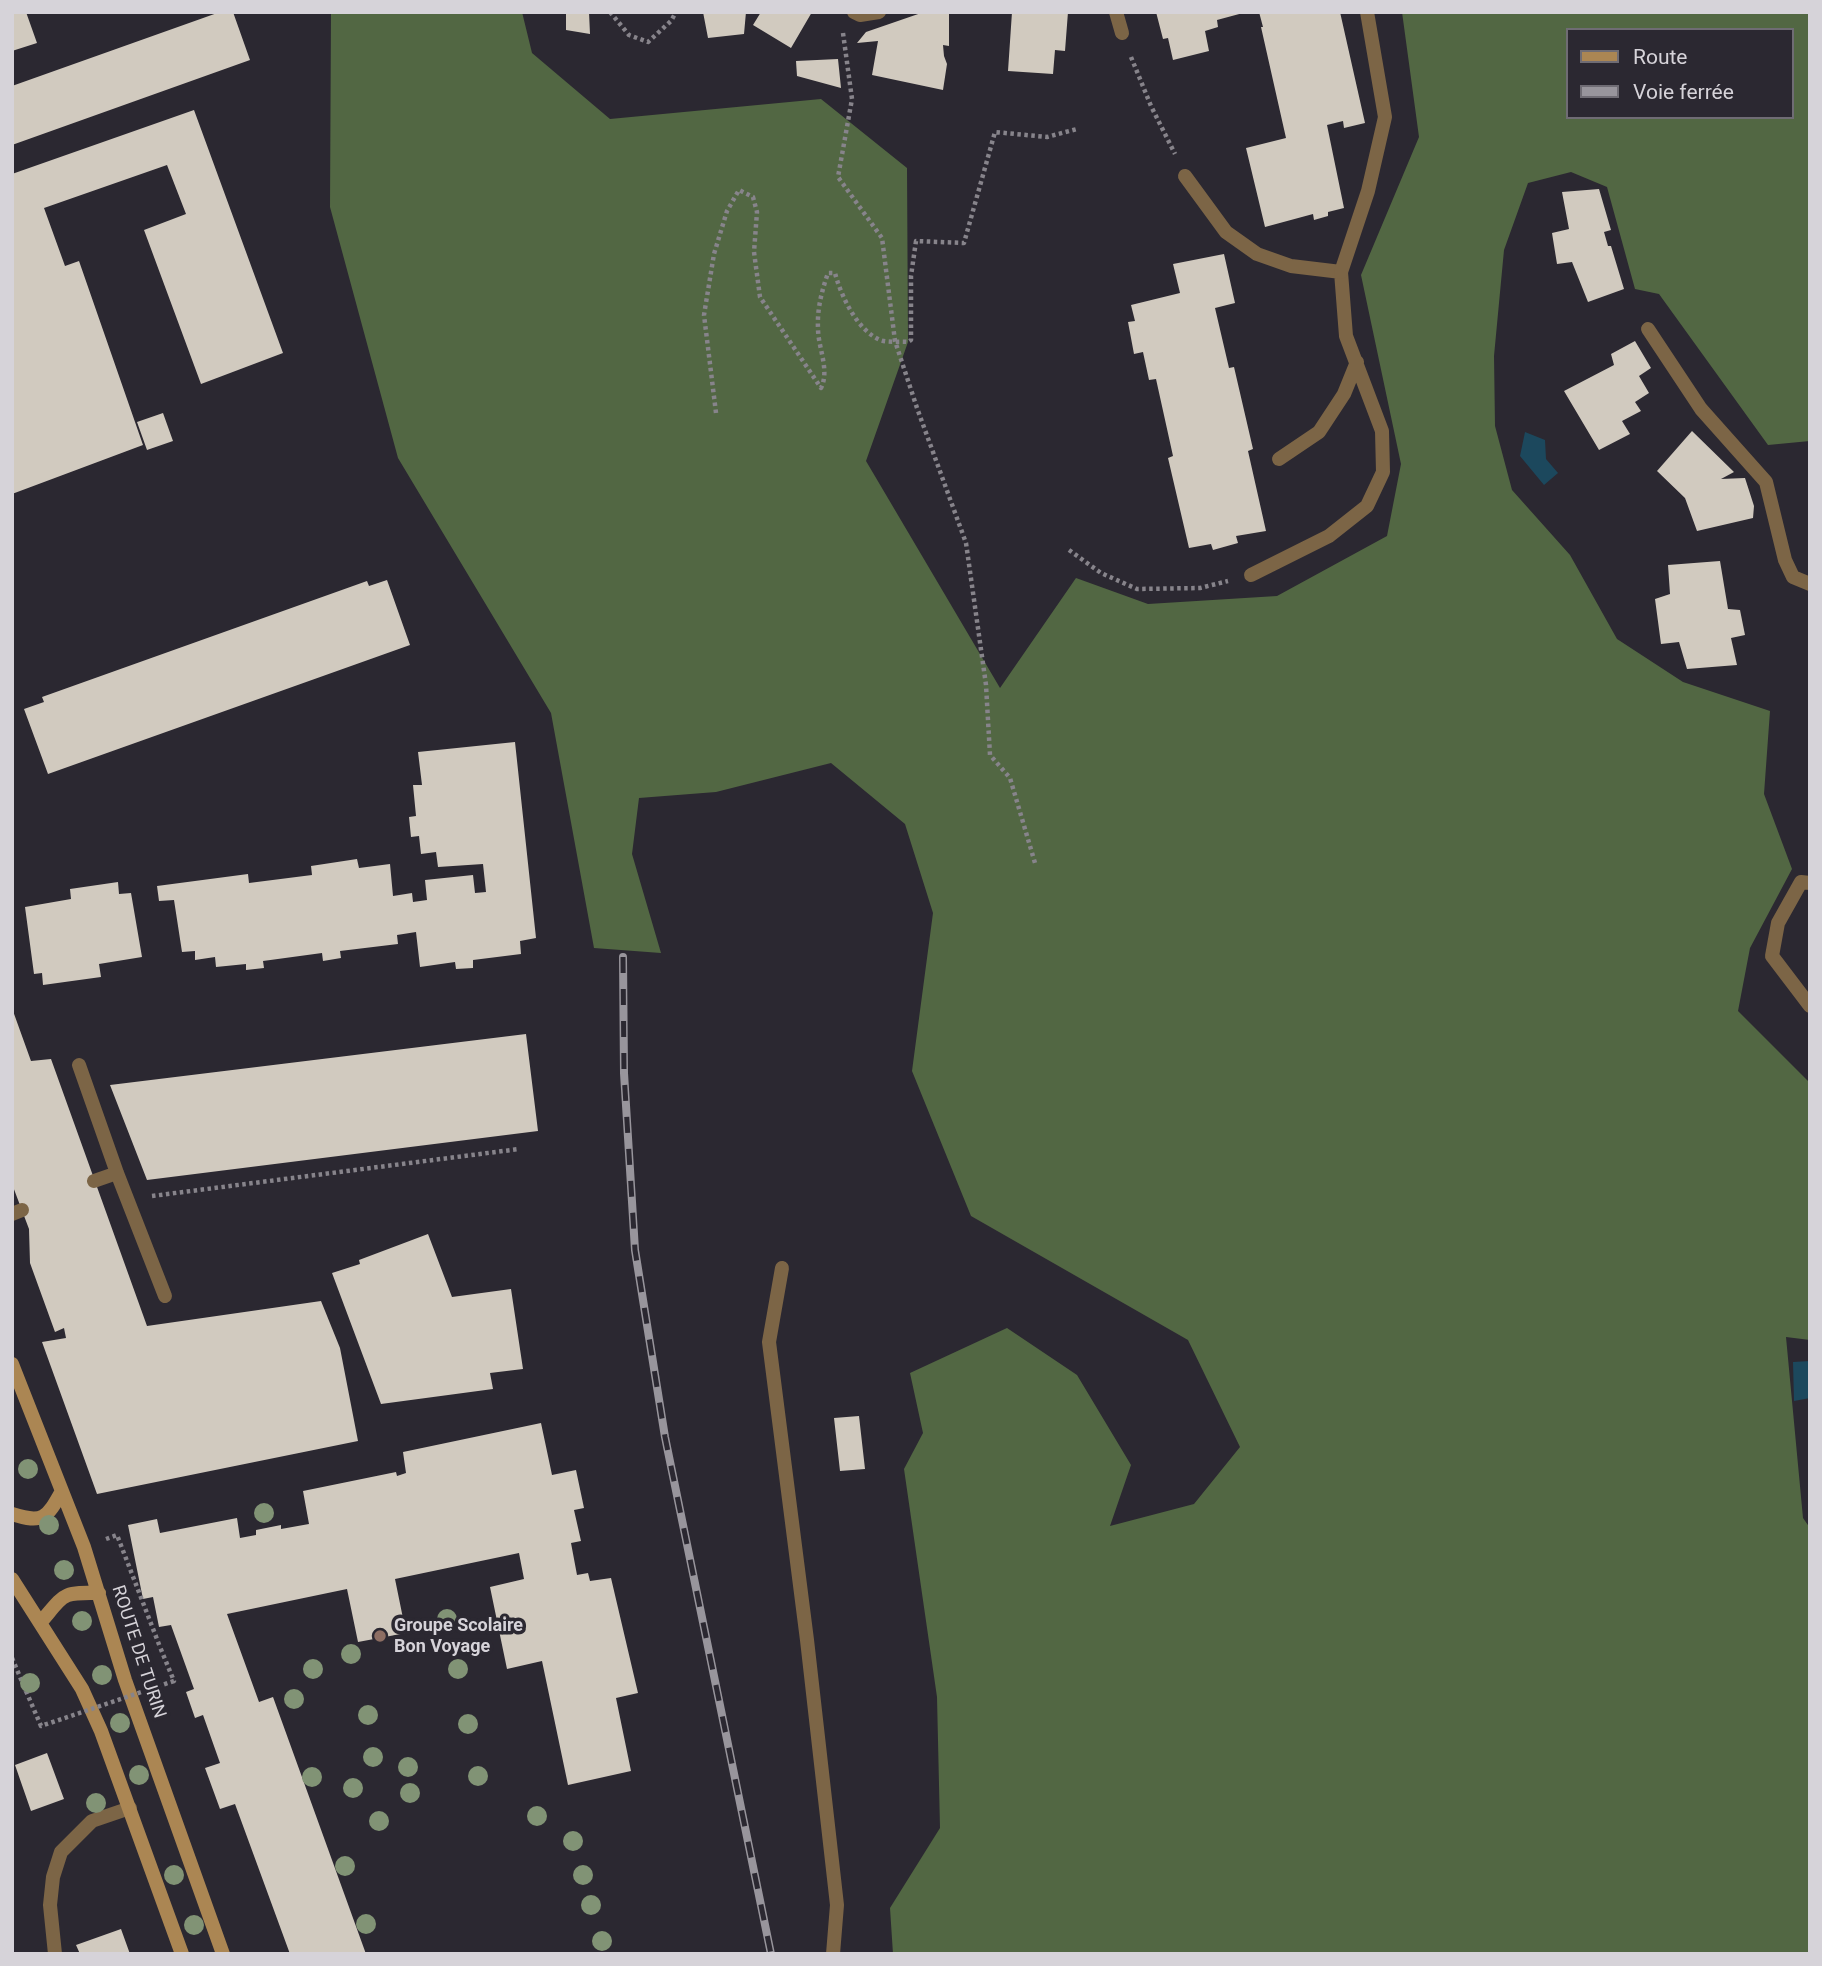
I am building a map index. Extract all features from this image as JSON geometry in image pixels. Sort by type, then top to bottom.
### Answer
[{"type":"main road","name":"ROUTE DE TURIN","points":[[12,1364],[84,1547],[125,1680],[223,1954]]},
{"type":"main road","points":[[12,1514],[40,1519],[51,1511],[62,1492]]},
{"type":"main road","points":[[12,1579],[82,1689],[101,1731],[182,1954]]},
{"type":"main road","points":[[40,1623],[66,1594],[99,1593]]},
{"type":"street","points":[[854,12],[860,15],[879,12]]},
{"type":"street","points":[[1116,12],[1122,33]]},
{"type":"street","points":[[1251,575],[1329,536],[1367,506],[1383,472],[1382,431],[1346,336],[1341,272],[1368,191],[1385,117],[1367,12]]},
{"type":"street","points":[[1185,176],[1226,232],[1257,254],[1291,266],[1341,272]]},
{"type":"street","points":[[1648,328],[1701,409],[1766,482],[1785,560],[1793,577],[1810,584]]},
{"type":"street","points":[[1279,459],[1318,432],[1344,394],[1357,362]]},
{"type":"street","points":[[1810,883],[1801,882],[1778,923],[1772,956],[1810,1006]]},
{"type":"street","points":[[79,1065],[127,1200],[165,1296]]},
{"type":"street","points":[[94,1181],[117,1173]]},
{"type":"street","points":[[782,1268],[769,1342],[837,1905],[833,1954]]},
{"type":"street","points":[[55,1954],[50,1905],[53,1877],[61,1852],[92,1821],[130,1808]]},
{"type":"path","points":[[610,12],[629,35],[648,42],[671,21],[676,12]]},
{"type":"path","points":[[843,25],[852,99],[838,177],[882,238],[895,341],[965,543],[986,685],[990,755],[1010,778],[1034,863]]},
{"type":"path","points":[[1122,33],[1151,106],[1185,176]]},
{"type":"path","points":[[716,413],[704,315],[714,254],[727,211],[739,190],[753,197],[757,212],[754,252],[760,297],[821,388],[825,380],[818,328],[822,290],[828,273],[835,273],[839,289],[860,324],[881,341],[908,342],[911,340],[911,276],[916,241],[964,243],[995,132],[1047,137],[1077,129]]},
{"type":"path","points":[[1069,550],[1101,573],[1137,589],[1200,588],[1251,575]]},
{"type":"path","points":[[127,1200],[519,1149]]},
{"type":"path","points":[[12,1658],[41,1726],[174,1681],[117,1535],[84,1547]]},
{"type":"green space","points":[[331,12],[522,12],[532,53],[610,119],[821,99],[907,168],[908,342],[866,461],[1000,688],[1076,578],[1148,604],[1277,596],[1387,536],[1401,464],[1361,275],[1419,137],[1402,12],[1810,12],[1810,441],[1768,445],[1659,294],[1635,289],[1607,187],[1571,172],[1528,183],[1504,250],[1494,356],[1495,426],[1512,490],[1570,555],[1617,639],[1683,682],[1770,711],[1764,794],[1792,869],[1750,948],[1738,1011],[1810,1083],[1810,1340],[1786,1337],[1803,1518],[1810,1528],[1810,1954],[893,1954],[890,1908],[940,1828],[937,1697],[904,1469],[923,1433],[910,1373],[1007,1328],[1077,1375],[1131,1465],[1110,1526],[1194,1504],[1240,1447],[1188,1340],[971,1216],[912,1071],[933,913],[905,824],[831,763],[716,792],[639,798],[632,854],[661,953],[594,948],[551,713],[398,458],[330,207]]},
{"type":"water","points":[[1525,432],[1545,440],[1546,459],[1558,473],[1544,485],[1520,456]]},
{"type":"water","points":[[1810,1361],[1810,1398],[1794,1401],[1793,1362]]},
{"type":"building","points":[[12,12],[26,12],[37,43],[12,51]]},
{"type":"building","points":[[220,12],[233,12],[250,60],[12,145],[12,86]]},
{"type":"building","points":[[566,12],[589,12],[590,34],[566,30]]},
{"type":"building","points":[[703,12],[746,12],[744,34],[708,38]]},
{"type":"building","points":[[761,12],[812,12],[791,48],[753,25]]},
{"type":"building","points":[[924,12],[949,12],[949,46],[943,45],[947,64],[943,90],[872,75],[878,41],[857,43],[866,32]]},
{"type":"building","points":[[1012,12],[1068,12],[1065,51],[1055,50],[1053,74],[1008,71]]},
{"type":"building","points":[[1156,12],[1243,13],[1217,20],[1218,27],[1205,31],[1209,51],[1173,60],[1168,38],[1163,39]]},
{"type":"building","points":[[1259,12],[1340,12],[1365,123],[1344,128],[1343,121],[1327,125],[1344,208],[1328,212],[1328,216],[1314,220],[1313,214],[1265,227],[1246,148],[1286,138]]},
{"type":"building","points":[[838,59],[841,88],[797,76],[796,61]]},
{"type":"building","points":[[194,110],[283,353],[201,384],[144,230],[186,214],[167,165],[44,208],[65,266],[79,261],[143,445],[12,494],[12,174]]},
{"type":"building","points":[[1599,189],[1611,230],[1604,232],[1624,289],[1588,302],[1572,262],[1557,264],[1552,233],[1569,229],[1562,192]]},
{"type":"building","points":[[1224,254],[1235,303],[1215,308],[1229,368],[1234,367],[1253,449],[1248,451],[1266,531],[1236,536],[1238,543],[1213,550],[1211,544],[1189,548],[1168,458],[1173,456],[1156,379],[1149,380],[1143,352],[1134,354],[1128,322],[1135,321],[1131,305],[1180,293],[1173,264]]},
{"type":"building","points":[[1635,341],[1651,368],[1639,376],[1649,393],[1635,402],[1641,411],[1622,421],[1630,434],[1599,450],[1564,391],[1614,365],[1611,354]]},
{"type":"building","points":[[163,413],[173,441],[147,450],[137,422]]},
{"type":"building","points":[[1692,431],[1734,472],[1721,479],[1745,478],[1754,506],[1753,518],[1697,531],[1685,498],[1657,471]]},
{"type":"building","points":[[1720,561],[1728,609],[1740,610],[1745,635],[1731,638],[1737,665],[1687,669],[1679,642],[1661,644],[1655,599],[1670,594],[1668,565]]},
{"type":"building","points":[[387,580],[410,645],[48,774],[24,709],[44,702],[42,697],[367,581],[369,586]]},
{"type":"building","points":[[515,742],[536,938],[520,941],[521,954],[473,960],[473,968],[456,969],[455,962],[420,967],[416,932],[397,935],[398,944],[340,951],[341,958],[323,961],[322,953],[263,961],[264,968],[246,970],[246,964],[216,967],[215,957],[195,960],[195,951],[182,952],[174,900],[159,901],[157,886],[248,874],[249,883],[312,875],[311,866],[357,859],[359,868],[390,864],[393,896],[412,893],[413,902],[427,900],[425,880],[473,875],[475,893],[486,892],[483,864],[438,867],[436,852],[421,854],[419,836],[411,837],[409,817],[416,816],[413,785],[422,785],[418,752]]},
{"type":"building","points":[[118,882],[119,894],[131,893],[142,957],[99,964],[101,977],[43,985],[42,973],[34,974],[25,907],[71,899],[70,889]]},
{"type":"building","points":[[13,1011],[31,1061],[51,1059],[147,1326],[321,1301],[340,1348],[358,1441],[97,1494],[42,1342],[66,1338],[64,1328],[55,1332],[30,1263],[29,1229],[12,1184]]},
{"type":"building","points":[[526,1034],[538,1131],[147,1180],[110,1085]]},
{"type":"building","points":[[428,1234],[452,1297],[511,1289],[523,1369],[490,1373],[493,1389],[381,1404],[332,1273],[360,1264],[359,1260]]},
{"type":"building","points":[[859,1416],[865,1469],[840,1471],[834,1418]]},
{"type":"building","points":[[541,1423],[552,1475],[576,1470],[584,1508],[574,1510],[581,1541],[571,1543],[577,1575],[588,1573],[590,1581],[611,1578],[638,1693],[616,1698],[631,1771],[568,1785],[542,1661],[507,1669],[490,1587],[524,1579],[519,1553],[395,1579],[406,1633],[358,1642],[347,1589],[227,1614],[259,1702],[273,1697],[366,1954],[290,1954],[235,1804],[220,1809],[205,1768],[220,1763],[203,1715],[195,1718],[186,1692],[194,1689],[171,1625],[159,1627],[153,1597],[143,1599],[128,1525],[157,1519],[160,1533],[237,1518],[240,1538],[256,1535],[256,1530],[281,1525],[281,1529],[309,1524],[303,1491],[396,1472],[397,1476],[406,1473],[403,1452]]},
{"type":"building","points":[[47,1753],[64,1799],[31,1811],[15,1765]]},
{"type":"building","points":[[121,1929],[130,1954],[80,1954],[76,1945]]},
{"type":"railway","points":[[623,957],[624,1073],[635,1250],[665,1437],[771,1954]]},
{"type":"place","name":"Groupe Scolaire Bon Voyage","points":[[380,1636]]}]
